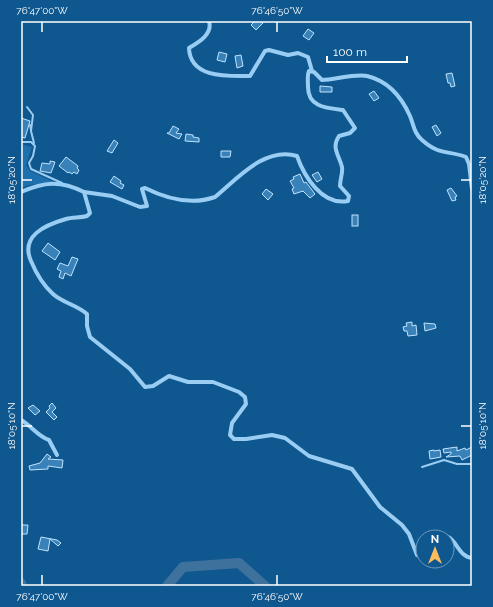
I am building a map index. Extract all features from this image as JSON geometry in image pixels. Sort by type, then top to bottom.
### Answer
[{"type":"street","points":[[209,21],[210,30],[189,48],[189,54],[194,64],[213,75],[250,76],[265,51],[269,50],[288,55],[298,53],[308,58],[312,71],[322,80],[366,75],[392,89],[399,96],[410,117],[414,133],[434,150],[442,153],[466,157],[472,189]]},
{"type":"street","points":[[21,192],[33,186],[51,183],[66,185],[84,192],[112,196],[140,207],[147,206],[142,193],[142,189],[145,188],[163,197],[195,202],[215,198],[262,159],[292,154],[297,156],[304,174],[325,196],[343,202],[348,201],[349,196],[340,186],[342,167],[335,151],[339,136],[350,133],[355,128],[343,110],[317,105],[310,99],[307,73],[312,71]]},
{"type":"street","points":[[84,192],[90,213],[87,216],[67,219],[50,224],[35,234],[27,248],[33,268],[41,281],[53,294],[80,308],[88,314],[87,326],[90,337],[130,369],[145,387],[153,386],[169,376],[188,382],[213,382],[239,392],[245,396],[246,404],[232,422],[230,435],[234,439],[246,439],[272,435],[285,438],[309,456],[352,469],[380,507],[402,525],[410,534],[415,549]]},
{"type":"street","points":[[21,420],[32,427],[40,437],[49,440],[57,455]]},
{"type":"street","points":[[455,544],[464,556],[472,558]]},
{"type":"lane","points":[[27,108],[33,115],[31,131]]},
{"type":"lane","points":[[30,125],[35,150],[29,163],[31,169],[66,185]]},
{"type":"lane","points":[[21,142],[34,143]]},
{"type":"lane","points":[[422,467],[444,460],[457,464],[472,464]]},
{"type":"shaded area","points":[[21,144],[32,147],[26,165],[30,171],[54,182],[29,185],[21,188]]},
{"type":"building","points":[[255,21],[261,21],[263,23],[256,30],[251,25]]},
{"type":"building","points":[[308,29],[314,33],[309,40],[303,36]]},
{"type":"building","points":[[219,52],[227,54],[225,62],[217,60]]},
{"type":"building","points":[[241,55],[243,66],[237,68],[235,56]]},
{"type":"building","points":[[452,73],[455,86],[451,87],[450,83],[448,83],[446,74]]},
{"type":"building","points":[[320,86],[332,87],[332,92],[320,92]]},
{"type":"building","points":[[374,91],[379,98],[374,101],[369,94]]},
{"type":"building","points":[[21,118],[30,121],[25,138],[21,137]]},
{"type":"building","points":[[436,125],[441,133],[437,136],[432,127]]},
{"type":"building","points":[[173,126],[179,129],[176,133],[182,134],[179,139],[167,133],[169,133]]},
{"type":"building","points":[[186,134],[199,138],[199,142],[185,141]]},
{"type":"building","points":[[114,140],[118,143],[112,153],[107,151]]},
{"type":"building","points":[[221,151],[231,151],[230,157],[221,157]]},
{"type":"building","points":[[66,157],[78,166],[77,168],[79,170],[77,174],[74,172],[72,174],[69,172],[68,173],[59,166]]},
{"type":"building","points":[[50,161],[55,162],[51,173],[40,171],[42,163],[50,164]]},
{"type":"building","points":[[318,172],[322,179],[317,182],[312,175]]},
{"type":"building","points":[[300,174],[304,183],[306,182],[315,194],[310,198],[303,191],[294,194],[292,189],[294,188],[290,181],[294,179],[293,177]]},
{"type":"building","points":[[114,176],[124,185],[122,189],[110,182]]},
{"type":"building","points":[[451,188],[457,196],[455,197],[456,200],[452,201],[447,190]]},
{"type":"building","points":[[266,189],[273,194],[268,200],[262,194]]},
{"type":"building","points":[[352,215],[358,215],[358,226],[352,226]]},
{"type":"building","points":[[48,243],[60,252],[55,260],[42,251]]},
{"type":"building","points":[[72,257],[78,259],[71,276],[65,273],[63,279],[59,277],[61,271],[57,269],[60,263],[68,266]]},
{"type":"building","points":[[412,322],[412,326],[416,325],[417,335],[408,336],[407,331],[404,331],[403,327],[407,326],[406,323]]},
{"type":"building","points":[[424,323],[435,324],[436,328],[425,331]]},
{"type":"building","points":[[52,403],[56,408],[52,412],[57,417],[54,420],[46,412]]},
{"type":"building","points":[[33,405],[40,411],[35,415],[28,408]]},
{"type":"building","points":[[457,447],[457,451],[465,448],[466,450],[472,447],[472,455],[462,460],[460,456],[446,457],[451,454],[451,452],[444,453],[443,449]]},
{"type":"building","points":[[440,450],[441,457],[430,459],[429,451]]},
{"type":"building","points":[[47,454],[51,457],[48,459],[63,460],[62,468],[48,466],[48,469],[30,470],[29,466],[40,463]]},
{"type":"building","points":[[21,525],[28,525],[27,534],[21,534]]},
{"type":"building","points":[[41,537],[57,540],[61,543],[58,546],[50,539],[48,551],[38,549]]},
{"type":"waterway","points":[[167,586],[183,567],[239,563],[265,586]]}]
